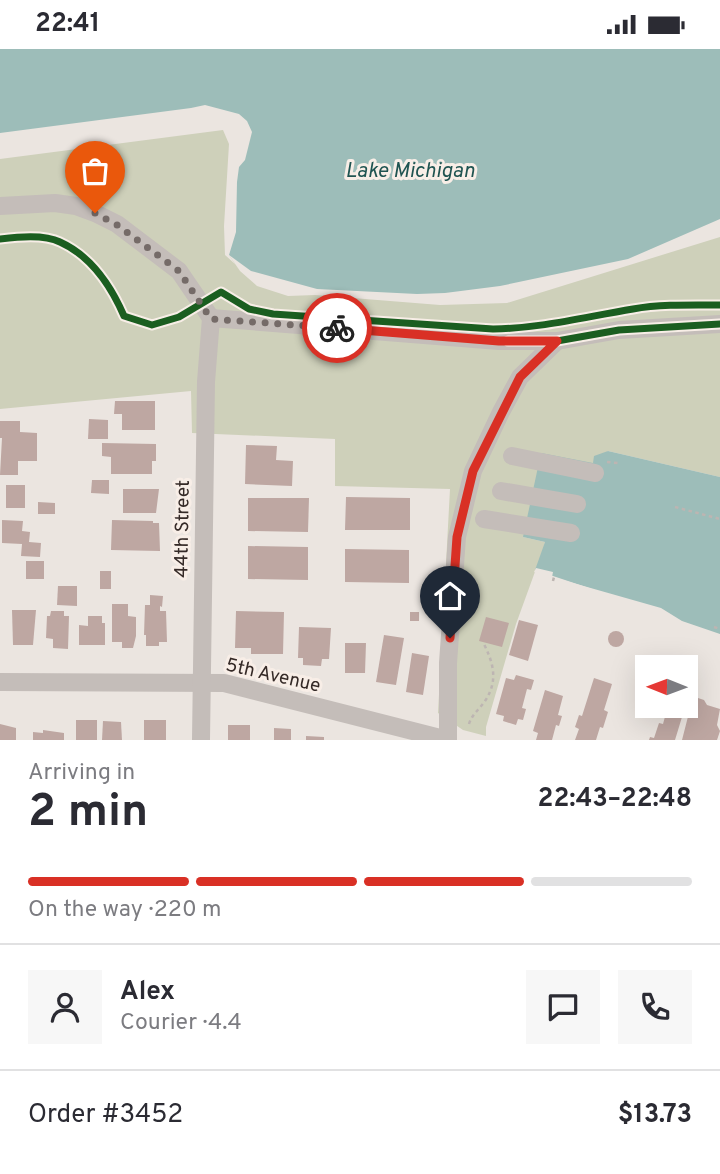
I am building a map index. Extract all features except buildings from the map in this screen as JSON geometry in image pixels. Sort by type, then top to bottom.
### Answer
[{"type":"street","points":[[0,206],[55,203],[76,206],[95,213],[117,225],[179,271],[211,319],[499,341],[557,341],[619,330],[720,324]]},
{"type":"street","name":"44th Street","points":[[201,740],[206,382],[211,319]]},
{"type":"street","points":[[448,740],[448,663],[457,537],[473,471],[520,377],[557,341]]},
{"type":"street","points":[[512,456],[595,473]]},
{"type":"street","points":[[501,491],[577,504]]},
{"type":"street","points":[[484,519],[571,533]]},
{"type":"street","name":"5th Avenue","points":[[0,682],[237,686],[448,740]]},
{"type":"path","points":[[675,507],[720,519]]},
{"type":"path","points":[[714,627],[720,629]]},
{"type":"path","points":[[469,725],[471,717],[490,691],[494,673],[494,665],[484,642]]},
{"type":"green space","points":[[225,126],[233,144],[229,255],[240,271],[257,286],[288,296],[315,295],[440,305],[507,303],[720,237],[720,477],[608,451],[593,463],[523,537],[545,542],[516,624],[486,727],[486,736],[463,730],[438,713],[450,489],[335,486],[335,439],[192,433],[191,391],[0,409],[0,156]]},
{"type":"water","name":"Lake Michigan","points":[[0,49],[720,49],[720,219],[628,259],[500,286],[417,294],[317,289],[251,271],[229,255],[233,144],[225,127],[0,156]]},
{"type":"water","points":[[608,451],[720,477],[720,638],[655,610],[535,570],[545,542],[523,537],[541,453],[593,463],[594,456]]},
{"type":"pier","points":[[205,105],[239,114],[247,121],[252,132],[245,160],[239,167],[237,182],[236,232],[229,255],[235,264],[225,255],[229,144],[223,130],[0,159],[0,133]]},
{"type":"pier","points":[[536,568],[553,572],[552,577],[661,608],[682,621],[720,634],[720,642],[653,613],[534,572]]},
{"type":"cycle path","points":[[0,239],[54,239],[71,248],[99,273],[124,316],[152,325],[179,317],[221,292],[249,309],[273,314],[493,329],[547,324],[644,307],[720,305]]},
{"type":"cycle path","points":[[508,341],[557,341],[619,330],[720,324]]},
{"type":"way so far","points":[[95,213],[117,225],[179,271],[211,319],[337,328]]},
{"type":"route","points":[[337,328],[499,341],[557,341],[520,377],[473,471],[457,537],[450,638]]}]
